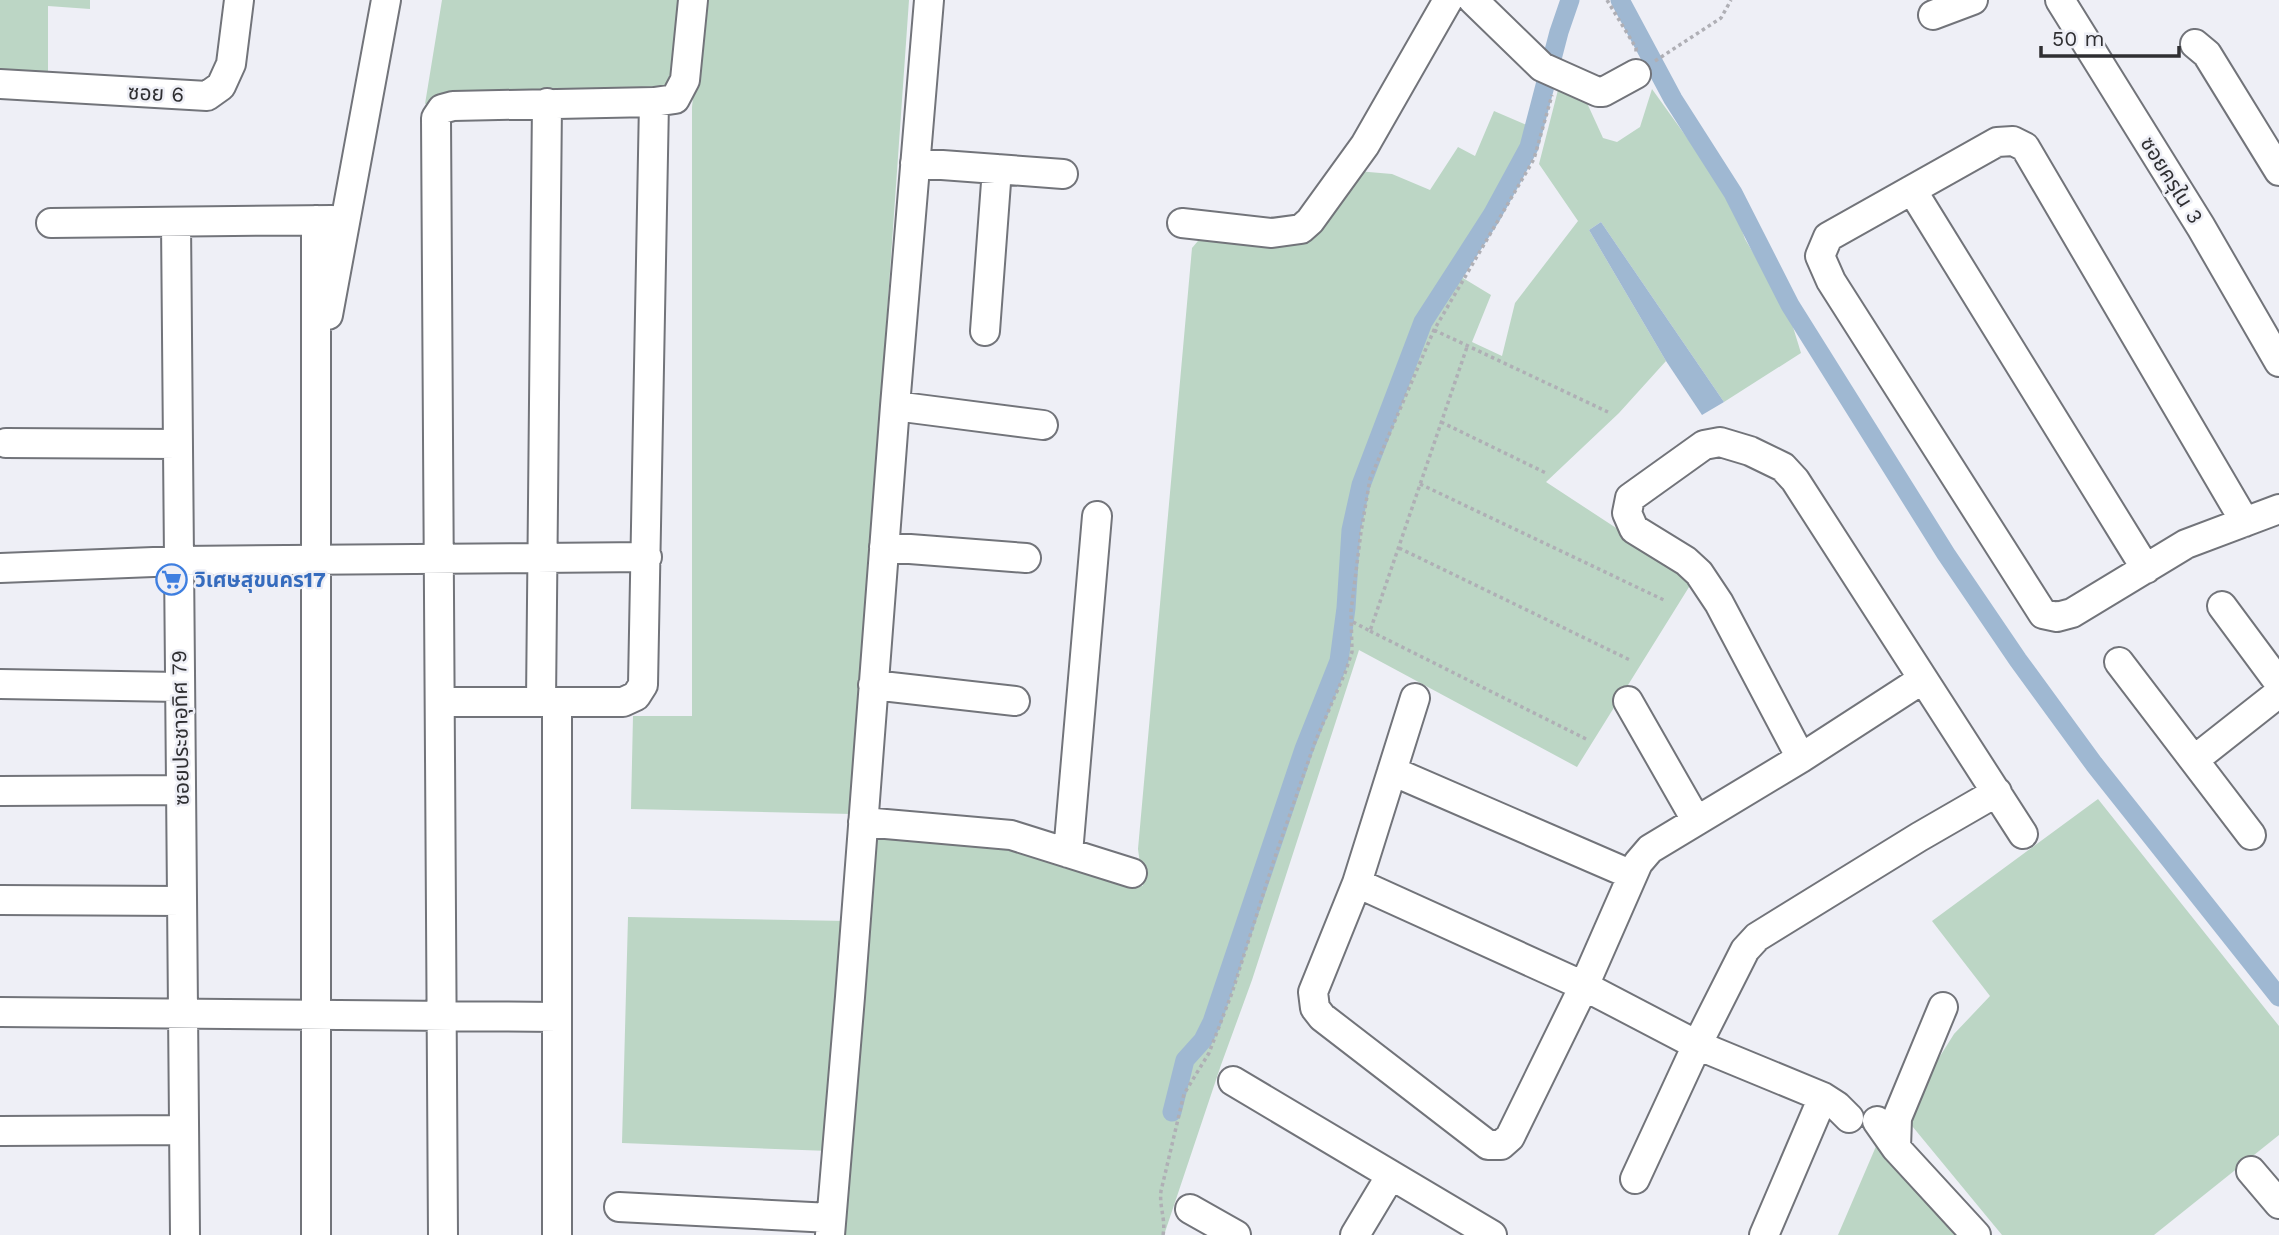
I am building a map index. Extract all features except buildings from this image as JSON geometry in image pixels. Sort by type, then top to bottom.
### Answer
[{"type":"street","name":"ซอย 6","points":[[0,85],[206,96],[221,86],[231,65],[239,0]]},
{"type":"street","points":[[316,384],[386,0]]},
{"type":"street","points":[[443,1235],[436,118],[442,109],[453,106],[654,102],[675,99],[685,80],[693,0]]},
{"type":"street","points":[[620,1207],[830,1226],[894,406],[929,0]]},
{"type":"street","points":[[1182,223],[1272,233],[1301,229],[1310,221],[1365,145],[1448,0]]},
{"type":"street","points":[[1473,0],[1550,77],[1561,76],[1603,92],[1640,66]]},
{"type":"street","points":[[1933,15],[1973,0]]},
{"type":"street","name":"ซอยครุใน 3","points":[[2060,0],[2201,227],[2279,362]]},
{"type":"street","points":[[2195,44],[2207,54],[2279,171]]},
{"type":"street","points":[[440,702],[623,702],[636,696],[643,685],[654,102]]},
{"type":"street","points":[[547,103],[543,558],[557,1017],[557,1235]]},
{"type":"street","points":[[2245,522],[2025,147],[2013,141],[1997,142],[1828,237],[1820,256],[1831,281],[2043,614],[2057,617],[2072,613],[2186,544],[2245,522],[2279,509]]},
{"type":"street","points":[[915,163],[1063,174]]},
{"type":"street","points":[[985,331],[997,169]]},
{"type":"street","points":[[1912,190],[2146,569]]},
{"type":"street","points":[[316,220],[316,1235]]},
{"type":"street","points":[[51,223],[346,220]]},
{"type":"street","name":"ซอยประชาอุทิศ 79","points":[[176,222],[185,1235]]},
{"type":"street","points":[[894,406],[1043,425]]},
{"type":"street","points":[[1801,758],[1718,603],[1699,573],[1686,561],[1633,528],[1627,513],[1630,498],[1704,445],[1720,442],[1750,451],[1783,467],[1795,480],[2024,834]]},
{"type":"street","points":[[6,443],[178,444]]},
{"type":"street","points":[[1068,853],[1097,516]]},
{"type":"street","points":[[884,547],[1027,558]]},
{"type":"street","points":[[0,568],[179,561],[647,557]]},
{"type":"street","points":[[2222,606],[2279,684]]},
{"type":"street","points":[[2119,662],[2251,835]]},
{"type":"street","points":[[1415,698],[1357,883],[1313,992],[1315,1007],[1322,1017],[1488,1145],[1501,1145],[1510,1137],[1584,986],[1632,875],[1650,849],[1801,758],[1923,679]]},
{"type":"street","points":[[0,684],[180,687]]},
{"type":"street","points":[[873,685],[1015,701]]},
{"type":"street","points":[[2194,760],[2279,693]]},
{"type":"street","points":[[1628,701],[1696,820]]},
{"type":"street","points":[[1392,771],[1632,875]]},
{"type":"street","points":[[0,791],[181,790]]},
{"type":"street","points":[[1635,1179],[1697,1045],[1745,950],[1757,937],[1997,792]]},
{"type":"street","points":[[863,822],[1011,835],[1132,873]]},
{"type":"street","points":[[1357,883],[1584,986],[1697,1045],[1852,1114],[1883,1143],[1896,1148],[1976,1235]]},
{"type":"street","points":[[0,900],[182,901]]},
{"type":"street","points":[[1896,1148],[1897,1118],[1943,1007]]},
{"type":"street","points":[[0,1012],[557,1017]]},
{"type":"street","points":[[1233,1081],[1492,1235]]},
{"type":"street","points":[[1764,1235],[1852,1114]]},
{"type":"street","points":[[0,1131],[184,1130]]},
{"type":"street","points":[[2251,1171],[2279,1203]]},
{"type":"street","points":[[1355,1235],[1391,1175]]},
{"type":"street","points":[[1190,1209],[1236,1235]]},
{"type":"path","points":[[1607,0],[1636,48],[1640,66],[1721,18],[1731,0]]},
{"type":"path","points":[[1163,1235],[1161,1191],[1184,1094],[1209,1053],[1232,993],[1315,742],[1346,673],[1352,652],[1351,611],[1370,479],[1434,330],[1534,159],[1550,77]]},
{"type":"path","points":[[1434,330],[1608,412]]},
{"type":"path","points":[[1370,631],[1467,347]]},
{"type":"path","points":[[1441,422],[1548,474]]},
{"type":"path","points":[[1420,484],[1666,601]]},
{"type":"path","points":[[1399,548],[1632,661]]},
{"type":"path","points":[[1352,622],[1587,740]]},
{"type":"green space","points":[[0,0],[90,0],[90,9],[48,6],[48,77],[0,72]]},
{"type":"green space","points":[[442,0],[678,0],[673,81],[662,94],[451,96],[425,104]]},
{"type":"green space","points":[[703,0],[909,0],[852,814],[631,809],[633,716],[692,716],[692,107]]},
{"type":"green space","points":[[1564,84],[1592,95],[1587,103],[1603,138],[1617,142],[1640,127],[1652,89],[1731,199],[1745,239],[1789,314],[1801,353],[1724,402],[1601,222],[1589,230],[1666,361],[1619,413],[1546,482],[1694,579],[1577,767],[1359,650],[1252,980],[1164,1235],[841,1235],[872,832],[1004,844],[1143,886],[1138,849],[1192,248],[1203,235],[1271,239],[1357,171],[1392,174],[1430,190],[1458,147],[1475,156],[1494,111],[1538,130],[1522,171],[1458,275],[1491,295],[1472,342],[1502,356],[1515,303],[1578,221],[1539,164],[1558,90]]},
{"type":"green space","points":[[2098,799],[2279,1026],[2279,1135],[2154,1235],[2002,1235],[1903,1115],[1954,1034],[1990,996],[1932,921]]},
{"type":"green space","points":[[628,917],[848,921],[829,1151],[622,1143]]},
{"type":"green space","points":[[1877,1144],[1958,1235],[1838,1235]]},
{"type":"water","points":[[1601,222],[1724,402],[1702,415],[1666,361],[1589,230]]},
{"type":"waterway","points":[[1172,1112],[1185,1060],[1203,1040],[1212,1022],[1304,749],[1339,661],[1346,608],[1351,530],[1361,485],[1423,322],[1492,215],[1529,147],[1570,0]]},
{"type":"waterway","points":[[1620,0],[1673,99],[1733,193],[1790,305],[1946,554],[2018,660],[2094,764],[2279,997]]},
{"type":"place","name":"วิเศษสุขนคร17","points":[[172,579]]}]
